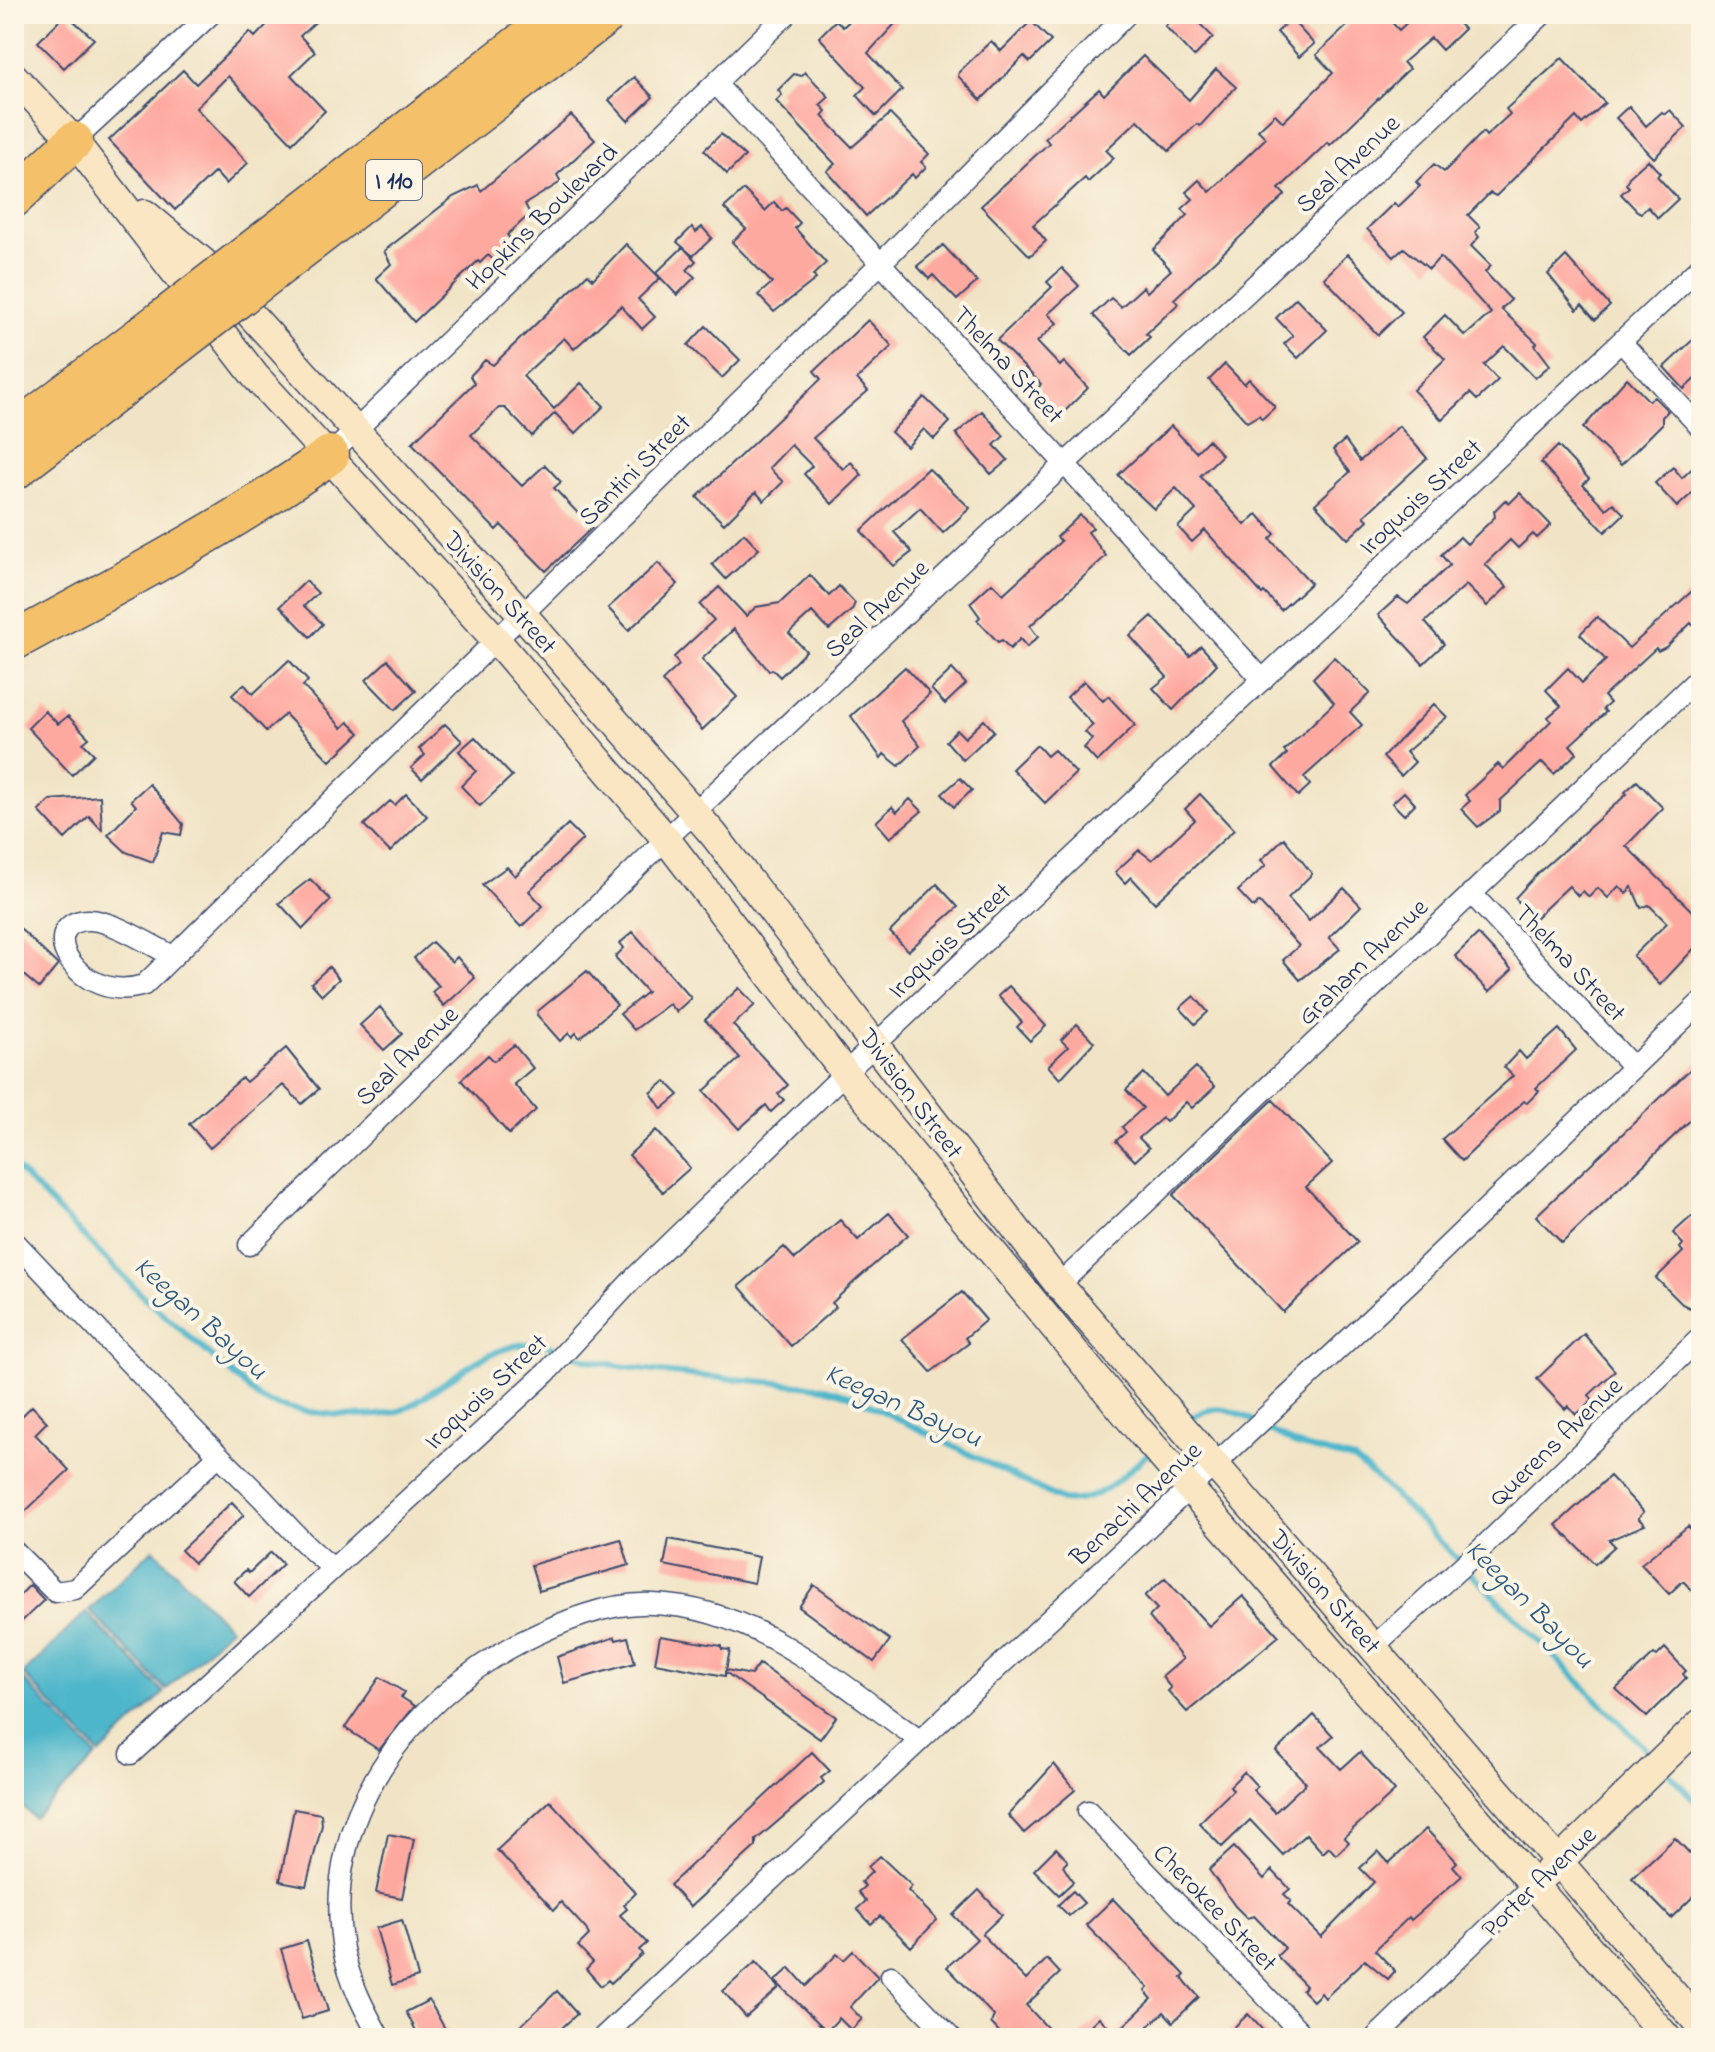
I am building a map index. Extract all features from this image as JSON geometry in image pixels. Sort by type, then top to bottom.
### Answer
[{"type":"highway","name":"I 110","points":[[14,432],[558,14]]},
{"type":"highway","name":"I 110","points":[[14,471],[608,14]]},
{"type":"highway","points":[[14,198],[74,141]]},
{"type":"highway","points":[[14,641],[161,561],[281,489],[342,443]]},
{"type":"main road","name":"Division Street","points":[[14,77],[74,141],[255,376],[342,443],[523,615],[695,812],[1059,1285],[1701,2026]]},
{"type":"main road","name":"Division Street","points":[[342,443],[497,641],[666,839],[845,1073],[1139,1430],[1667,2038]]},
{"type":"main road","name":"Porter Avenue","points":[[1535,1883],[1701,1723]]},
{"type":"street","points":[[74,141],[211,14]]},
{"type":"street","name":"Hopkins Boulevard","points":[[342,443],[787,14]]},
{"type":"street","name":"Santini Street","points":[[173,956],[103,922],[86,920],[64,935],[62,948],[68,960],[87,978],[107,989],[125,991],[144,985],[881,263],[1127,14]]},
{"type":"street","name":"Seal Avenue","points":[[249,1245],[666,839],[1543,14]]},
{"type":"street","name":"Thelma Street","points":[[716,84],[1263,680]]},
{"type":"street","name":"Iroquois Street","points":[[131,1754],[546,1373],[634,1278],[845,1073],[1701,266]]},
{"type":"street","points":[[1621,342],[1701,428]]},
{"type":"street","name":"Graham Avenue","points":[[1059,1285],[1701,676]]},
{"type":"street","name":"Thelma Street","points":[[1471,893],[1633,1067]]},
{"type":"street","name":"Benachi Avenue","points":[[602,2038],[918,1739],[1190,1488],[1701,1002]]},
{"type":"street","points":[[14,1241],[218,1456],[284,1519],[313,1553],[332,1567]]},
{"type":"street","name":"Querens Avenue","points":[[1374,1646],[1481,1549],[1701,1337]]},
{"type":"street","points":[[14,1551],[55,1592],[75,1589],[218,1456]]},
{"type":"street","points":[[380,2038],[363,2006],[344,1952],[338,1906],[342,1861],[353,1820],[390,1757],[423,1711],[447,1688],[503,1651],[564,1621],[599,1611],[651,1603],[704,1610],[741,1622],[796,1653],[918,1739]]},
{"type":"street","name":"Cherokee Street","points":[[1088,1811],[1306,2038]]},
{"type":"street","name":"Porter Avenue","points":[[1375,2038],[1535,1883]]},
{"type":"street","points":[[891,1976],[951,2038]]},
{"type":"water","points":[[153,1549],[230,1628],[166,1690],[89,1610]]},
{"type":"water","points":[[86,1612],[164,1693],[100,1754],[23,1674]]},
{"type":"water","points":[[20,1676],[97,1756],[34,1818],[14,1798],[14,1682]]},
{"type":"building","points":[[66,14],[94,39],[64,68],[38,42]]},
{"type":"building","points":[[277,14],[324,14],[300,36],[315,52],[291,75],[325,111],[292,143],[228,76],[196,108],[248,163],[226,184],[215,172],[175,210],[109,140],[183,70],[196,84],[250,32],[255,37]]},
{"type":"building","points":[[857,14],[904,14],[868,53],[902,90],[876,116],[857,95],[865,87],[819,37],[836,20],[843,27]]},
{"type":"building","points":[[1177,14],[1190,14],[1213,37],[1194,57],[1165,26]]},
{"type":"building","points":[[1337,14],[1384,14],[1399,30],[1416,14],[1450,14],[1464,29],[1442,50],[1431,38],[1403,62],[1409,69],[1279,189],[1285,195],[1174,299],[1178,304],[1146,334],[1150,337],[1131,355],[1093,315],[1111,298],[1121,307],[1143,287],[1147,292],[1171,270],[1153,250],[1188,215],[1182,209],[1193,199],[1186,192],[1199,180],[1210,192],[1266,138],[1258,130],[1275,114],[1283,122],[1333,73],[1316,55],[1348,25]]},
{"type":"building","points":[[1291,19],[1314,44],[1299,57],[1277,32]]},
{"type":"building","points":[[1031,21],[1051,41],[1030,62],[1024,56],[981,100],[958,76],[959,72],[991,41],[1001,51]]},
{"type":"building","points":[[1143,56],[1189,100],[1216,69],[1236,87],[1200,126],[1197,124],[1169,151],[1138,120],[1106,150],[1114,158],[1088,182],[1085,178],[1033,225],[1046,241],[1030,256],[981,206],[1049,143],[1045,138],[1099,89],[1104,95]]},
{"type":"building","points":[[1562,58],[1605,103],[1582,124],[1576,117],[1496,196],[1490,193],[1468,215],[1480,227],[1475,232],[1479,237],[1471,246],[1491,266],[1485,272],[1511,300],[1501,309],[1537,343],[1535,345],[1550,365],[1535,378],[1504,346],[1484,365],[1498,380],[1477,400],[1470,393],[1442,420],[1413,390],[1445,359],[1423,337],[1445,315],[1465,336],[1491,313],[1440,257],[1429,269],[1404,248],[1394,257],[1367,229],[1394,203],[1398,207],[1420,186],[1416,182],[1434,164],[1444,172],[1483,132],[1486,136],[1510,114],[1506,109]]},
{"type":"building","points":[[805,72],[829,97],[820,105],[826,111],[822,116],[852,147],[890,114],[929,154],[921,162],[926,167],[915,178],[912,174],[866,216],[827,171],[835,164],[776,101],[782,95],[778,90],[794,74],[801,76]]},
{"type":"building","points":[[634,77],[653,97],[628,121],[609,100]]},
{"type":"building","points":[[1629,106],[1646,126],[1662,112],[1665,114],[1670,110],[1686,127],[1654,158],[1616,118]]},
{"type":"building","points":[[571,115],[595,140],[557,175],[561,182],[525,204],[530,214],[507,235],[515,244],[496,262],[488,255],[480,263],[478,261],[414,322],[376,278],[391,264],[384,251],[453,197],[478,185],[481,191]]},
{"type":"building","points":[[721,134],[745,156],[727,174],[704,150]]},
{"type":"building","points":[[1648,160],[1660,173],[1657,176],[1678,199],[1658,218],[1648,207],[1641,213],[1637,211],[1621,194],[1629,187],[1626,184],[1629,177]]},
{"type":"building","points":[[744,190],[765,211],[774,202],[782,211],[786,208],[800,223],[795,228],[826,263],[813,275],[816,279],[774,312],[758,295],[772,283],[732,242],[746,229],[724,208]]},
{"type":"building","points":[[692,227],[696,232],[702,227],[712,238],[693,256],[677,242]]},
{"type":"building","points":[[626,244],[660,278],[638,299],[655,317],[642,329],[621,306],[574,349],[564,338],[523,376],[554,409],[581,383],[604,406],[575,434],[555,413],[532,436],[505,408],[499,408],[471,435],[522,486],[545,465],[561,482],[554,488],[592,528],[546,571],[501,525],[496,530],[412,443],[474,383],[470,376],[485,360],[493,365],[588,274],[593,279]]},
{"type":"building","points":[[943,245],[977,282],[957,300],[933,275],[929,279],[917,266]]},
{"type":"building","points":[[683,247],[696,261],[687,270],[695,277],[677,295],[656,273]]},
{"type":"building","points":[[1348,254],[1402,312],[1378,335],[1324,278]]},
{"type":"building","points":[[1566,256],[1610,306],[1595,320],[1582,305],[1577,310],[1548,274]]},
{"type":"building","points":[[1062,268],[1079,286],[1048,314],[1057,323],[1037,342],[1060,366],[1064,362],[1088,388],[1060,416],[1037,390],[1041,384],[997,340],[1052,287],[1047,282]]},
{"type":"building","points":[[1296,298],[1327,330],[1298,358],[1284,344],[1293,336],[1276,318]]},
{"type":"building","points":[[868,320],[892,346],[857,379],[868,391],[813,438],[843,469],[851,462],[862,475],[832,504],[804,474],[812,466],[791,445],[769,468],[783,482],[764,501],[756,492],[724,524],[697,497],[821,379],[814,371]]},
{"type":"building","points":[[706,326],[740,360],[722,378],[688,345]]},
{"type":"building","points":[[1701,332],[1701,373],[1684,389],[1664,367]]},
{"type":"building","points":[[1225,364],[1244,384],[1249,379],[1275,407],[1262,419],[1259,415],[1247,422],[1209,380]]},
{"type":"building","points":[[1627,378],[1649,401],[1654,397],[1668,411],[1662,417],[1662,424],[1621,465],[1583,428]]},
{"type":"building","points":[[924,397],[950,422],[934,439],[924,429],[907,447],[891,432]]},
{"type":"building","points":[[982,411],[1004,436],[994,445],[1008,460],[991,474],[956,434]]},
{"type":"building","points":[[1171,426],[1196,452],[1208,440],[1222,455],[1200,476],[1245,525],[1257,514],[1275,534],[1270,539],[1311,583],[1281,610],[1264,592],[1262,594],[1205,530],[1192,542],[1178,527],[1196,510],[1176,488],[1154,509],[1118,475]]},
{"type":"building","points":[[1399,426],[1427,458],[1364,516],[1368,520],[1348,539],[1315,504],[1350,472],[1333,450],[1345,440],[1360,461]]},
{"type":"building","points":[[1558,446],[1589,479],[1583,485],[1606,509],[1613,503],[1624,514],[1605,532],[1541,463]]},
{"type":"building","points":[[1701,460],[1701,485],[1677,507],[1655,483],[1673,467],[1682,478]]},
{"type":"building","points":[[928,468],[970,508],[943,533],[920,508],[894,532],[912,552],[894,566],[861,531]]},
{"type":"building","points":[[1520,493],[1551,525],[1537,538],[1533,534],[1518,548],[1510,540],[1485,564],[1507,587],[1487,606],[1466,585],[1425,622],[1444,644],[1423,664],[1378,615],[1398,597],[1408,604],[1450,565],[1441,555],[1460,537],[1467,544],[1495,517],[1494,511],[1505,500],[1510,503]]},
{"type":"building","points":[[1080,515],[1093,528],[1088,532],[1106,556],[1030,626],[1038,637],[1027,647],[1020,639],[1010,649],[1002,640],[998,642],[977,620],[980,617],[970,603],[992,583],[1003,594],[1061,541],[1057,537]]},
{"type":"building","points":[[744,533],[759,549],[726,579],[712,564]]},
{"type":"building","points":[[658,563],[678,584],[629,630],[608,608]]},
{"type":"building","points":[[810,575],[829,596],[839,586],[855,603],[852,610],[829,630],[812,612],[789,633],[806,651],[780,677],[772,669],[769,671],[734,629],[702,659],[737,697],[702,730],[662,681],[679,665],[674,657],[714,620],[700,605],[719,587],[746,616],[756,607],[780,603]]},
{"type":"building","points":[[306,581],[318,593],[304,606],[323,624],[310,637],[280,606]]},
{"type":"building","points":[[1701,583],[1701,634],[1691,623],[1666,647],[1658,651],[1656,648],[1604,696],[1610,703],[1603,709],[1606,712],[1570,745],[1577,753],[1554,774],[1542,762],[1500,801],[1500,811],[1478,827],[1461,809],[1470,801],[1465,795],[1498,764],[1503,769],[1551,721],[1548,717],[1561,706],[1546,690],[1568,668],[1582,683],[1606,660],[1580,634],[1597,617],[1629,648]]},
{"type":"building","points":[[1152,616],[1190,656],[1201,646],[1217,664],[1173,710],[1153,688],[1167,677],[1130,636]]},
{"type":"building","points":[[1334,657],[1370,693],[1350,712],[1362,725],[1304,777],[1310,785],[1298,796],[1273,767],[1287,754],[1284,751],[1334,703],[1313,678]]},
{"type":"building","points":[[289,660],[308,681],[303,686],[342,728],[348,722],[360,733],[330,761],[285,714],[266,731],[232,695],[244,684],[253,694]]},
{"type":"building","points":[[388,660],[416,691],[395,710],[366,680]]},
{"type":"building","points":[[905,667],[930,694],[901,721],[920,746],[899,766],[884,754],[881,758],[851,716]]},
{"type":"building","points":[[952,669],[966,684],[945,704],[931,689]]},
{"type":"building","points":[[1084,681],[1103,701],[1108,696],[1135,725],[1097,762],[1084,748],[1092,739],[1085,732],[1093,725],[1067,697]]},
{"type":"building","points":[[1434,704],[1447,717],[1406,752],[1415,762],[1401,776],[1383,757]]},
{"type":"building","points":[[45,711],[58,724],[68,716],[89,738],[83,743],[94,754],[72,775],[28,728]]},
{"type":"building","points":[[984,720],[994,731],[963,760],[946,741],[957,730],[965,738]]},
{"type":"building","points":[[445,724],[462,741],[422,779],[411,768],[425,755],[419,749]]},
{"type":"building","points":[[475,737],[512,776],[480,806],[461,786],[476,771],[459,751]]},
{"type":"building","points":[[1037,745],[1047,756],[1054,750],[1076,773],[1045,803],[1012,769]]},
{"type":"building","points":[[960,778],[972,790],[954,807],[942,794]]},
{"type":"building","points":[[1637,781],[1663,808],[1626,846],[1701,920],[1701,941],[1660,985],[1633,956],[1667,923],[1649,905],[1641,908],[1632,887],[1626,893],[1619,886],[1608,898],[1598,888],[1589,897],[1583,891],[1578,896],[1569,886],[1534,919],[1515,898],[1538,873],[1627,794],[1625,792]]},
{"type":"building","points":[[149,784],[183,824],[181,835],[163,832],[153,862],[126,852],[108,835],[136,806],[131,800]]},
{"type":"building","points":[[1404,792],[1415,804],[1404,815],[1392,803]]},
{"type":"building","points":[[406,794],[427,816],[390,852],[364,825],[390,801],[395,805]]},
{"type":"building","points":[[1200,794],[1234,830],[1155,903],[1131,877],[1125,883],[1115,872],[1139,850],[1152,860],[1195,820],[1185,809]]},
{"type":"building","points":[[100,796],[102,830],[89,816],[65,839],[39,811],[50,800]]},
{"type":"building","points":[[910,799],[922,811],[890,838],[876,822],[892,807],[897,812]]},
{"type":"building","points":[[568,824],[583,839],[529,891],[543,906],[521,927],[482,885],[507,867],[515,876]]},
{"type":"building","points":[[1284,838],[1312,874],[1288,898],[1309,921],[1344,888],[1361,906],[1329,937],[1340,949],[1300,980],[1283,960],[1299,946],[1259,902],[1254,908],[1238,891],[1266,865],[1261,860]]},
{"type":"building","points":[[310,879],[331,900],[303,929],[279,903]]},
{"type":"building","points":[[937,884],[958,907],[908,951],[890,932]]},
{"type":"building","points":[[14,923],[58,965],[39,988],[14,967]]},
{"type":"building","points":[[633,932],[691,998],[676,1012],[669,1004],[634,1030],[620,1014],[647,992],[615,957],[624,948],[620,943]]},
{"type":"building","points":[[1478,934],[1512,970],[1489,992],[1455,956]]},
{"type":"building","points":[[432,942],[452,962],[457,957],[475,978],[444,1006],[432,992],[439,986],[414,958]]},
{"type":"building","points":[[329,967],[339,979],[322,995],[311,983]]},
{"type":"building","points":[[587,971],[617,1005],[580,1038],[576,1033],[572,1037],[569,1033],[560,1041],[537,1015],[538,1011]]},
{"type":"building","points":[[1009,986],[1046,1026],[1030,1041],[1017,1027],[1022,1022],[998,996]]},
{"type":"building","points":[[739,988],[755,1005],[733,1025],[788,1085],[778,1094],[784,1100],[771,1112],[766,1105],[739,1129],[704,1091],[740,1058],[705,1020]]},
{"type":"building","points":[[1194,996],[1208,1012],[1195,1024],[1180,1008]]},
{"type":"building","points":[[380,1007],[402,1034],[384,1050],[360,1025]]},
{"type":"building","points":[[1077,1024],[1094,1042],[1060,1079],[1048,1066],[1068,1047],[1061,1040]]},
{"type":"building","points":[[1559,1029],[1576,1050],[1536,1088],[1539,1091],[1527,1103],[1524,1101],[1462,1161],[1442,1139],[1513,1076],[1504,1067],[1519,1051],[1526,1059]]},
{"type":"building","points":[[514,1045],[533,1068],[514,1084],[536,1110],[509,1134],[461,1080],[488,1055],[494,1061]]},
{"type":"building","points":[[286,1048],[319,1089],[302,1104],[283,1085],[210,1148],[189,1124],[242,1078],[246,1082]]},
{"type":"building","points":[[1701,1059],[1701,1110],[1562,1243],[1536,1216]]},
{"type":"building","points":[[1196,1067],[1215,1087],[1192,1108],[1186,1102],[1166,1122],[1162,1118],[1139,1138],[1149,1148],[1135,1161],[1116,1141],[1126,1132],[1122,1127],[1143,1108],[1126,1090],[1144,1073],[1165,1096]]},
{"type":"building","points":[[665,1081],[679,1095],[662,1109],[651,1093]]},
{"type":"building","points":[[1273,1100],[1332,1163],[1306,1187],[1358,1242],[1283,1312],[1173,1195]]},
{"type":"building","points":[[656,1130],[690,1168],[663,1192],[629,1155]]},
{"type":"building","points":[[889,1213],[908,1235],[855,1281],[832,1303],[836,1307],[791,1346],[739,1286],[784,1247],[795,1259],[840,1220],[858,1240]]},
{"type":"building","points":[[1692,1216],[1701,1225],[1701,1298],[1690,1308],[1656,1278],[1683,1252],[1680,1248],[1683,1244],[1673,1233]]},
{"type":"building","points":[[962,1292],[986,1320],[965,1338],[969,1343],[931,1372],[902,1339]]},
{"type":"building","points":[[1584,1334],[1615,1371],[1589,1395],[1593,1400],[1576,1415],[1568,1406],[1565,1409],[1537,1379]]},
{"type":"building","points":[[32,1406],[47,1422],[35,1434],[69,1470],[14,1522],[14,1424]]},
{"type":"building","points":[[1610,1476],[1644,1512],[1638,1518],[1645,1525],[1609,1540],[1615,1546],[1595,1564],[1556,1525]]},
{"type":"building","points":[[232,1502],[244,1515],[194,1563],[181,1550]]},
{"type":"building","points":[[1688,1526],[1701,1540],[1701,1600],[1683,1581],[1669,1594],[1641,1564]]},
{"type":"building","points":[[621,1539],[629,1565],[539,1591],[531,1565]]},
{"type":"building","points":[[669,1539],[759,1557],[754,1583],[664,1565]]},
{"type":"building","points":[[271,1552],[283,1564],[249,1597],[234,1581],[246,1570],[249,1573]]},
{"type":"building","points":[[1165,1578],[1209,1626],[1243,1596],[1279,1636],[1187,1712],[1168,1691],[1171,1688],[1162,1677],[1183,1659],[1149,1617],[1157,1609],[1145,1596]]},
{"type":"building","points":[[30,1585],[44,1600],[14,1629],[14,1601]]},
{"type":"building","points":[[814,1585],[890,1640],[874,1662],[799,1607]]},
{"type":"building","points":[[660,1636],[722,1646],[722,1649],[730,1650],[726,1670],[751,1675],[759,1664],[836,1717],[820,1739],[725,1672],[725,1676],[655,1663]]},
{"type":"building","points":[[615,1637],[616,1640],[628,1637],[635,1663],[564,1683],[557,1657]]},
{"type":"building","points":[[1665,1648],[1686,1671],[1683,1674],[1686,1678],[1647,1717],[1616,1689],[1654,1654],[1657,1656]]},
{"type":"building","points":[[380,1677],[404,1692],[401,1697],[415,1706],[379,1750],[345,1728]]},
{"type":"building","points":[[1314,1715],[1333,1736],[1320,1747],[1341,1769],[1360,1752],[1395,1791],[1344,1837],[1349,1842],[1336,1855],[1329,1847],[1323,1853],[1306,1834],[1283,1855],[1250,1820],[1222,1847],[1199,1823],[1233,1790],[1230,1786],[1244,1772],[1257,1786],[1253,1790],[1275,1812],[1306,1783],[1276,1751]]},
{"type":"building","points":[[812,1752],[830,1771],[821,1778],[824,1782],[756,1840],[756,1846],[690,1907],[670,1885]]},
{"type":"building","points":[[1054,1764],[1075,1790],[1024,1833],[1008,1815]]},
{"type":"building","points":[[550,1801],[636,1893],[624,1905],[627,1909],[620,1915],[647,1943],[639,1950],[642,1954],[611,1983],[608,1980],[601,1986],[586,1969],[593,1962],[578,1946],[589,1935],[586,1929],[561,1902],[554,1910],[497,1850]]},
{"type":"building","points":[[294,1809],[321,1814],[322,1825],[306,1886],[280,1881]]},
{"type":"building","points":[[1426,1829],[1457,1862],[1453,1866],[1462,1876],[1411,1920],[1409,1917],[1375,1950],[1395,1971],[1388,1979],[1365,1960],[1325,1998],[1321,1993],[1313,2001],[1302,1990],[1306,1986],[1277,1956],[1285,1948],[1254,1916],[1247,1918],[1235,1906],[1209,1870],[1234,1847],[1264,1879],[1272,1870],[1290,1889],[1284,1894],[1291,1901],[1288,1904],[1321,1937],[1374,1882],[1360,1868],[1378,1851],[1389,1863]]},
{"type":"building","points":[[388,1834],[414,1839],[402,1898],[376,1893]]},
{"type":"building","points":[[1675,1838],[1701,1865],[1701,1889],[1671,1918],[1632,1878]]},
{"type":"building","points":[[1056,1848],[1068,1861],[1063,1866],[1073,1882],[1059,1895],[1034,1870]]},
{"type":"building","points":[[880,1856],[912,1886],[908,1891],[937,1920],[911,1947],[880,1916],[871,1924],[857,1909],[866,1901],[858,1892],[865,1886],[861,1882],[872,1872],[868,1867]]},
{"type":"building","points":[[979,1890],[1002,1915],[982,1934],[1026,1980],[1047,1959],[1060,1973],[1026,2005],[1057,2038],[1005,2038],[991,2023],[994,2016],[947,1967],[977,1939],[953,1915]]},
{"type":"building","points":[[1073,1891],[1084,1903],[1069,1916],[1058,1905]]},
{"type":"building","points":[[1113,1899],[1185,1975],[1182,1978],[1199,1997],[1173,2022],[1164,2012],[1136,2038],[1077,2038],[1099,2017],[1115,2034],[1152,1999],[1145,1991],[1148,1988],[1086,1925]]},
{"type":"building","points":[[402,1920],[418,1977],[392,1985],[376,1928]]},
{"type":"building","points":[[307,1941],[328,2011],[302,2019],[281,1949]]},
{"type":"building","points":[[853,1951],[878,1977],[850,2007],[862,2019],[851,2030],[839,2018],[827,2031],[775,1981],[790,1968],[806,1986],[837,1954],[844,1960]]},
{"type":"building","points":[[756,1962],[779,1988],[746,2017],[723,1991]]},
{"type":"building","points":[[557,1991],[577,2014],[551,2038],[508,2038]]},
{"type":"building","points":[[429,2000],[450,2038],[420,2038],[406,2012]]},
{"type":"building","points":[[1248,2014],[1270,2038],[1223,2038]]},
{"type":"waterway","name":"Keegan Bayou","points":[[14,1166],[144,1297],[260,1399],[291,1409],[356,1416],[395,1412],[423,1398],[477,1361],[508,1348],[533,1343],[618,1366],[825,1388],[852,1396],[1062,1500],[1087,1498],[1098,1493],[1119,1480],[1148,1454]]},
{"type":"waterway","name":"Keegan Bayou","points":[[1187,1421],[1195,1415],[1220,1409],[1254,1421]]},
{"type":"waterway","name":"Keegan Bayou","points":[[1263,1427],[1297,1445],[1354,1460],[1381,1482],[1655,1758]]},
{"type":"waterway","name":"Keegan Bayou","points":[[1665,1769],[1701,1807]]}]
